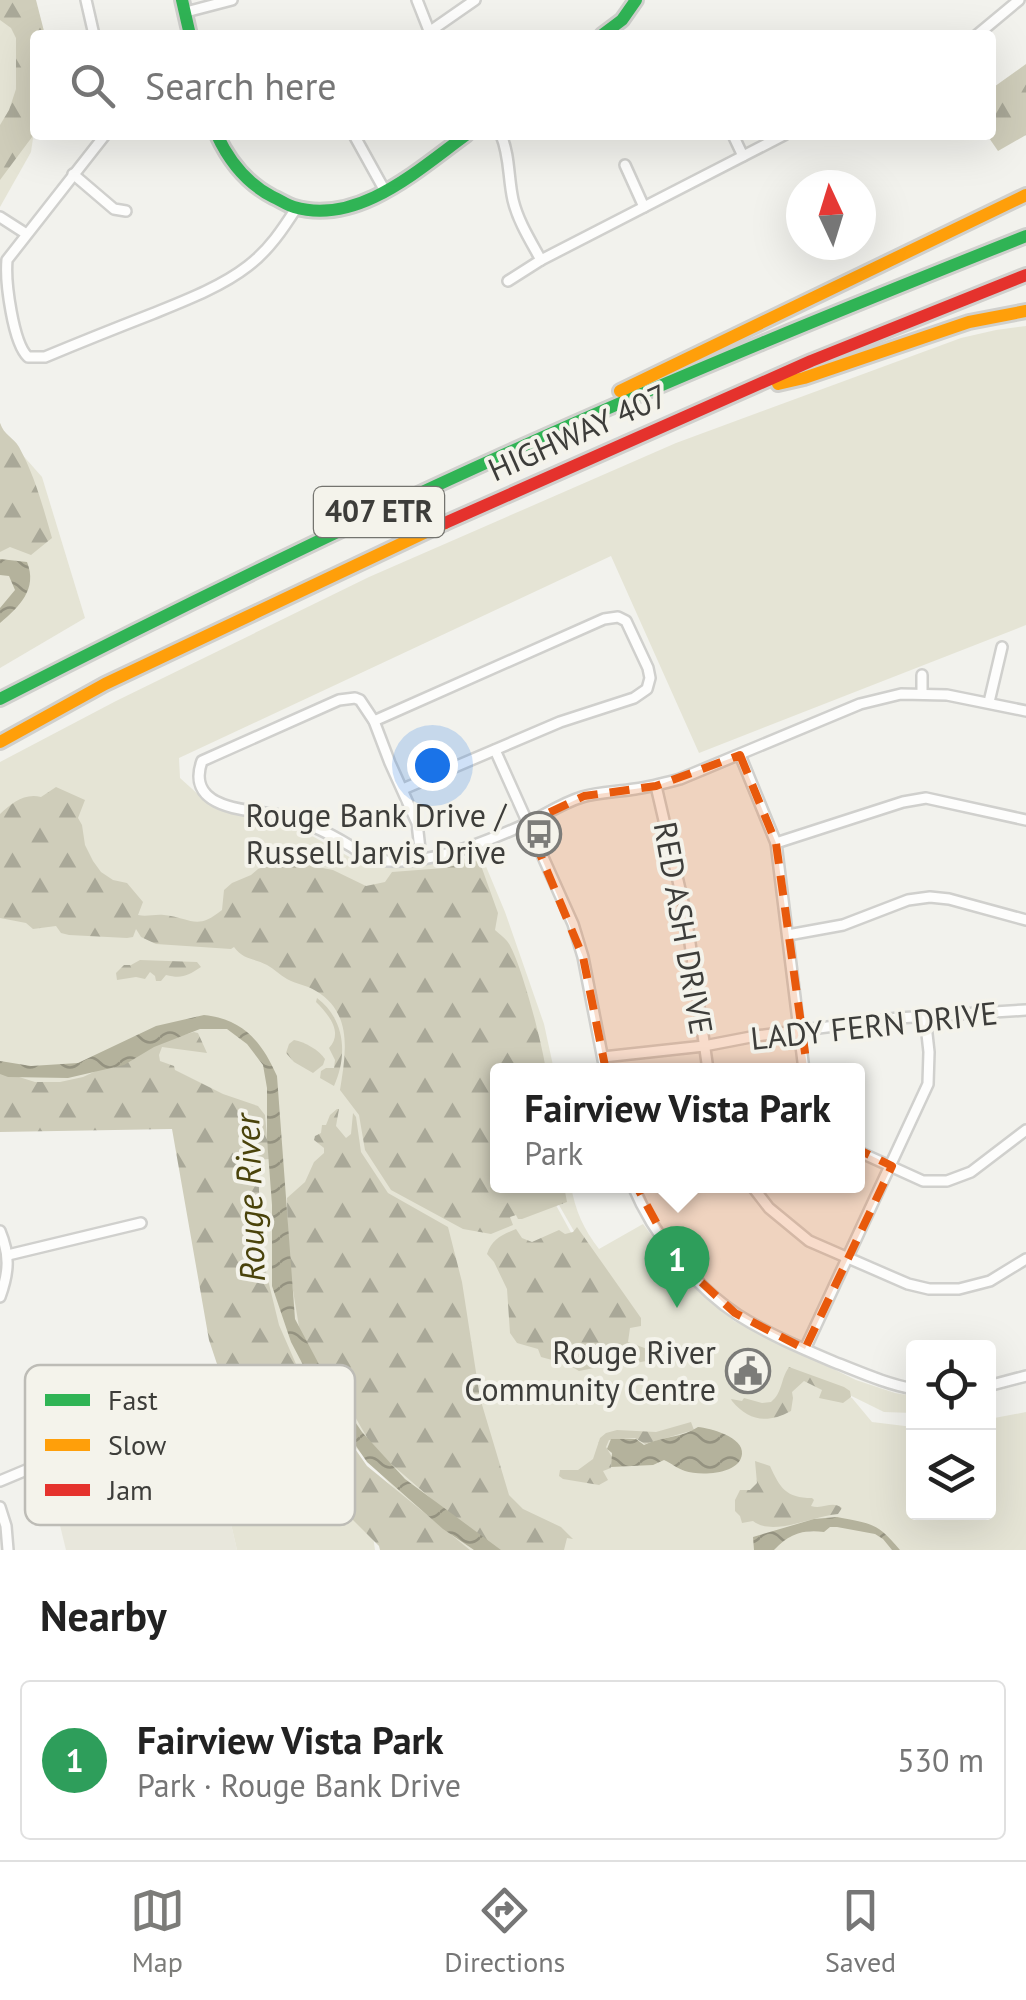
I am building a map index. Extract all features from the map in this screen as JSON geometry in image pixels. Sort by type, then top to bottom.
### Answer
[{"type":"main road","points":[[609,30],[622,20],[636,0]]},
{"type":"main road","points":[[220,140],[228,160],[240,174],[275,199],[324,210],[352,208],[385,192],[459,140]]},
{"type":"main road","points":[[569,424],[606,398],[1026,195]]},
{"type":"main road","name":"HIGHWAY 407","points":[[0,700],[189,601],[569,424],[842,308],[1026,236]]},
{"type":"main road","name":"HIGHWAY 407","points":[[0,742],[105,684],[418,534],[734,394],[1026,275]]},
{"type":"main road","points":[[734,394],[804,378],[969,322],[1026,311]]},
{"type":"street","points":[[86,0],[93,30]]},
{"type":"street","points":[[184,6],[232,0]]},
{"type":"street","points":[[417,0],[429,30]]},
{"type":"street","points":[[434,30],[476,0]]},
{"type":"street","points":[[982,30],[1006,5],[1018,0]]},
{"type":"street","points":[[102,140],[6,260],[5,277],[21,351],[28,357],[45,356],[190,299],[247,267],[282,231],[297,207]]},
{"type":"street","points":[[357,140],[385,192]]},
{"type":"street","points":[[503,140],[517,214],[540,260]]},
{"type":"street","points":[[735,140],[743,156]]},
{"type":"street","points":[[508,282],[540,260],[774,140]]},
{"type":"street","points":[[625,165],[644,207]]},
{"type":"street","points":[[73,174],[114,209],[126,211]]},
{"type":"street","points":[[0,216],[25,234]]},
{"type":"street","points":[[374,722],[604,618],[626,621],[648,668],[648,689],[634,698],[560,722],[403,789]]},
{"type":"street","points":[[989,702],[1002,647]]},
{"type":"street","points":[[922,675],[922,692]]},
{"type":"street","points":[[421,858],[417,823],[374,722],[360,700],[338,700],[202,761],[203,790],[218,804],[287,817],[308,824],[363,856],[394,861],[421,858],[448,855],[584,796],[680,779],[860,704],[901,694],[922,692],[1026,711]]},
{"type":"street","points":[[495,750],[578,940],[604,1063]]},
{"type":"street","points":[[740,755],[776,843],[803,1063]]},
{"type":"street","name":"RED ASH DRIVE","points":[[656,786],[689,928],[707,1063]]},
{"type":"street","points":[[776,843],[926,798],[1026,820]]},
{"type":"street","points":[[788,935],[843,925],[908,900],[930,896],[1026,920]]},
{"type":"street","name":"LADY FERN DRIVE","points":[[603,1056],[925,1016],[1026,1010]]},
{"type":"street","points":[[804,1350],[928,1084],[925,1016]]},
{"type":"street","points":[[865,1154],[922,1181],[947,1180],[971,1172],[1026,1130]]},
{"type":"street","points":[[636,1193],[676,1258],[722,1303],[804,1350],[906,1386]]},
{"type":"street","points":[[757,1193],[769,1208],[810,1241],[908,1284],[949,1290],[990,1281],[1026,1259]]},
{"type":"street","points":[[8,1255],[141,1223]]},
{"type":"street","points":[[0,1231],[8,1255],[0,1296]]},
{"type":"street","points":[[996,1384],[1026,1376]]},
{"type":"street","points":[[0,1481],[25,1471]]},
{"type":"street","points":[[0,1506],[8,1550]]},
{"type":"highlighted area","points":[[740,755],[776,843],[811,1096],[841,1141],[892,1166],[805,1349],[735,1313],[676,1259],[625,1165],[583,957],[527,823],[584,796],[656,786]]},
{"type":"shaded area","points":[[0,0],[30,30],[33,140],[31,152],[0,207]]},
{"type":"shaded area","points":[[1026,326],[1026,625],[699,753],[611,556],[179,758],[180,778],[210,805],[279,822],[369,868],[454,863],[480,852],[544,1024],[552,1063],[490,1063],[490,1193],[551,1196],[580,1249],[587,1254],[554,1193],[573,1193],[581,1219],[599,1249],[643,1224],[677,1269],[734,1321],[856,1380],[906,1395],[906,1413],[884,1412],[811,1376],[808,1380],[852,1398],[872,1422],[906,1426],[906,1520],[996,1520],[996,1418],[1026,1412],[1026,1550],[452,1550],[355,1447],[355,1365],[287,1365],[261,1296],[254,1135],[81,1088],[0,1085],[0,762],[369,577],[676,443],[961,338]]},
{"type":"shaded area","points":[[0,423],[4,434],[42,477],[85,618],[0,668]]},
{"type":"shaded area","points":[[355,1517],[371,1522],[375,1550],[237,1550],[231,1525],[355,1525]]},
{"type":"shaded area","points":[[60,1525],[231,1525],[237,1550],[66,1550]]},
{"type":"green space","points":[[0,0],[36,0],[44,30],[30,30],[30,140],[0,180],[0,125],[16,89],[16,38],[0,20]]},
{"type":"green space","points":[[1026,64],[1026,135],[998,151],[990,140],[996,140],[996,85]]},
{"type":"green space","points":[[0,423],[25,458],[52,538],[31,555],[10,547],[0,552]]},
{"type":"green space","points":[[56,787],[85,800],[78,818],[85,845],[101,872],[127,883],[143,902],[138,915],[206,920],[222,910],[224,890],[232,883],[282,860],[333,870],[366,886],[385,882],[392,872],[444,868],[479,860],[498,913],[495,930],[507,941],[518,965],[545,1063],[490,1063],[490,1193],[565,1193],[567,1202],[522,1219],[510,1217],[513,1225],[491,1234],[463,1229],[391,1190],[365,1150],[359,1115],[340,1090],[345,1048],[336,1011],[316,991],[245,957],[234,947],[156,944],[141,937],[136,929],[133,937],[127,938],[69,935],[56,926],[33,929],[26,923],[0,918],[0,814],[19,800],[41,797]]},
{"type":"green space","points":[[140,960],[197,962],[201,967],[184,976],[166,975],[161,981],[156,981],[150,972],[145,979],[117,980],[116,973],[124,965]]},
{"type":"green space","points":[[317,998],[333,1016],[341,1038],[341,1062],[334,1086],[320,1078],[321,1071],[334,1068],[329,1048],[335,1030]]},
{"type":"green space","points":[[198,1033],[207,1053],[162,1047],[160,1061],[223,1094],[258,1106],[265,1115],[269,1159],[258,1160],[261,1251],[279,1325],[297,1365],[217,1365],[209,1340],[172,1129],[0,1132],[0,1071],[35,1082],[60,1082],[83,1077],[159,1042]]},
{"type":"green space","points":[[294,1040],[319,1053],[325,1059],[323,1065],[313,1073],[294,1062],[286,1053]]},
{"type":"green space","points":[[339,1109],[336,1126],[346,1138],[351,1134],[353,1113],[361,1152],[388,1193],[448,1227],[462,1282],[480,1398],[509,1495],[523,1509],[561,1527],[573,1539],[567,1538],[564,1550],[493,1550],[480,1541],[369,1441],[355,1417],[355,1365],[320,1365],[310,1352],[300,1333],[288,1260],[287,1198],[305,1182],[314,1162],[324,1153],[324,1148],[314,1140],[330,1115]]},
{"type":"green space","points":[[577,1227],[641,1318],[641,1326],[630,1328],[628,1342],[650,1350],[656,1340],[660,1346],[651,1360],[579,1371],[541,1357],[538,1349],[517,1343],[510,1333],[507,1289],[487,1254],[492,1245],[516,1229],[522,1238],[532,1242],[559,1230],[565,1234],[573,1232]]},
{"type":"green space","points":[[789,1367],[844,1387],[851,1397],[843,1403],[819,1398],[822,1390],[804,1381],[792,1392],[791,1411],[766,1419],[745,1413],[732,1401],[744,1398],[771,1402]]},
{"type":"green space","points":[[691,1422],[694,1430],[645,1444],[635,1438],[609,1440],[606,1447],[612,1457],[611,1468],[603,1471],[608,1480],[599,1485],[559,1476],[560,1470],[578,1470],[593,1459],[600,1438],[606,1433],[656,1432]]},
{"type":"green space","points":[[355,1449],[367,1466],[470,1550],[380,1550],[355,1522]]},
{"type":"green space","points":[[755,1461],[770,1466],[790,1494],[812,1498],[811,1506],[842,1508],[838,1514],[782,1526],[742,1523],[735,1511],[735,1500],[740,1490],[750,1490],[757,1483]]},
{"type":"water","points":[[0,559],[27,562],[30,581],[20,604],[0,623],[0,608],[15,590],[9,576],[0,575]]},
{"type":"water","points":[[204,1015],[230,1021],[258,1043],[277,1076],[295,1319],[319,1365],[303,1365],[272,1286],[267,1088],[263,1065],[247,1044],[227,1029],[200,1029],[154,1047],[124,1065],[68,1078],[0,1074],[0,1061],[31,1066],[78,1063],[156,1026]]},
{"type":"water","points":[[355,1422],[405,1479],[501,1550],[474,1550],[443,1529],[367,1462],[355,1445]]},
{"type":"water","points":[[698,1427],[732,1438],[741,1448],[740,1461],[727,1470],[709,1473],[685,1471],[664,1460],[653,1465],[611,1467],[612,1453],[607,1449],[611,1439],[636,1439],[644,1445]]},
{"type":"water","points":[[837,1517],[873,1526],[900,1550],[892,1550],[875,1534],[830,1527],[824,1532],[797,1534],[774,1550],[754,1550],[753,1537],[814,1519]]},
{"type":"traffic: fast","points":[[182,0],[189,30]]},
{"type":"traffic: fast","points":[[609,30],[622,20],[636,0]]},
{"type":"traffic: fast","points":[[220,140],[233,162],[255,185],[291,206],[318,211],[341,209],[386,191],[459,140]]},
{"type":"traffic: fast","points":[[0,699],[250,574],[503,455],[1026,236]]},
{"type":"traffic: slow","points":[[620,391],[1026,195]]},
{"type":"traffic: slow","points":[[778,384],[969,322],[1026,311]]},
{"type":"traffic: slow","points":[[0,742],[105,684],[445,523]]},
{"type":"traffic: jam","points":[[445,523],[811,361],[1026,275]]},
{"type":"place","name":"Rouge Bank Drive / Russell Jarvis Drive","points":[[539,834]]},
{"type":"place","name":"Fairview Vista Park","points":[[677,1308]]},
{"type":"place","name":"Rouge River Community Centre","points":[[748,1371]]},
{"type":"water label","name":"Rouge River","points":[[250,1198]]}]
